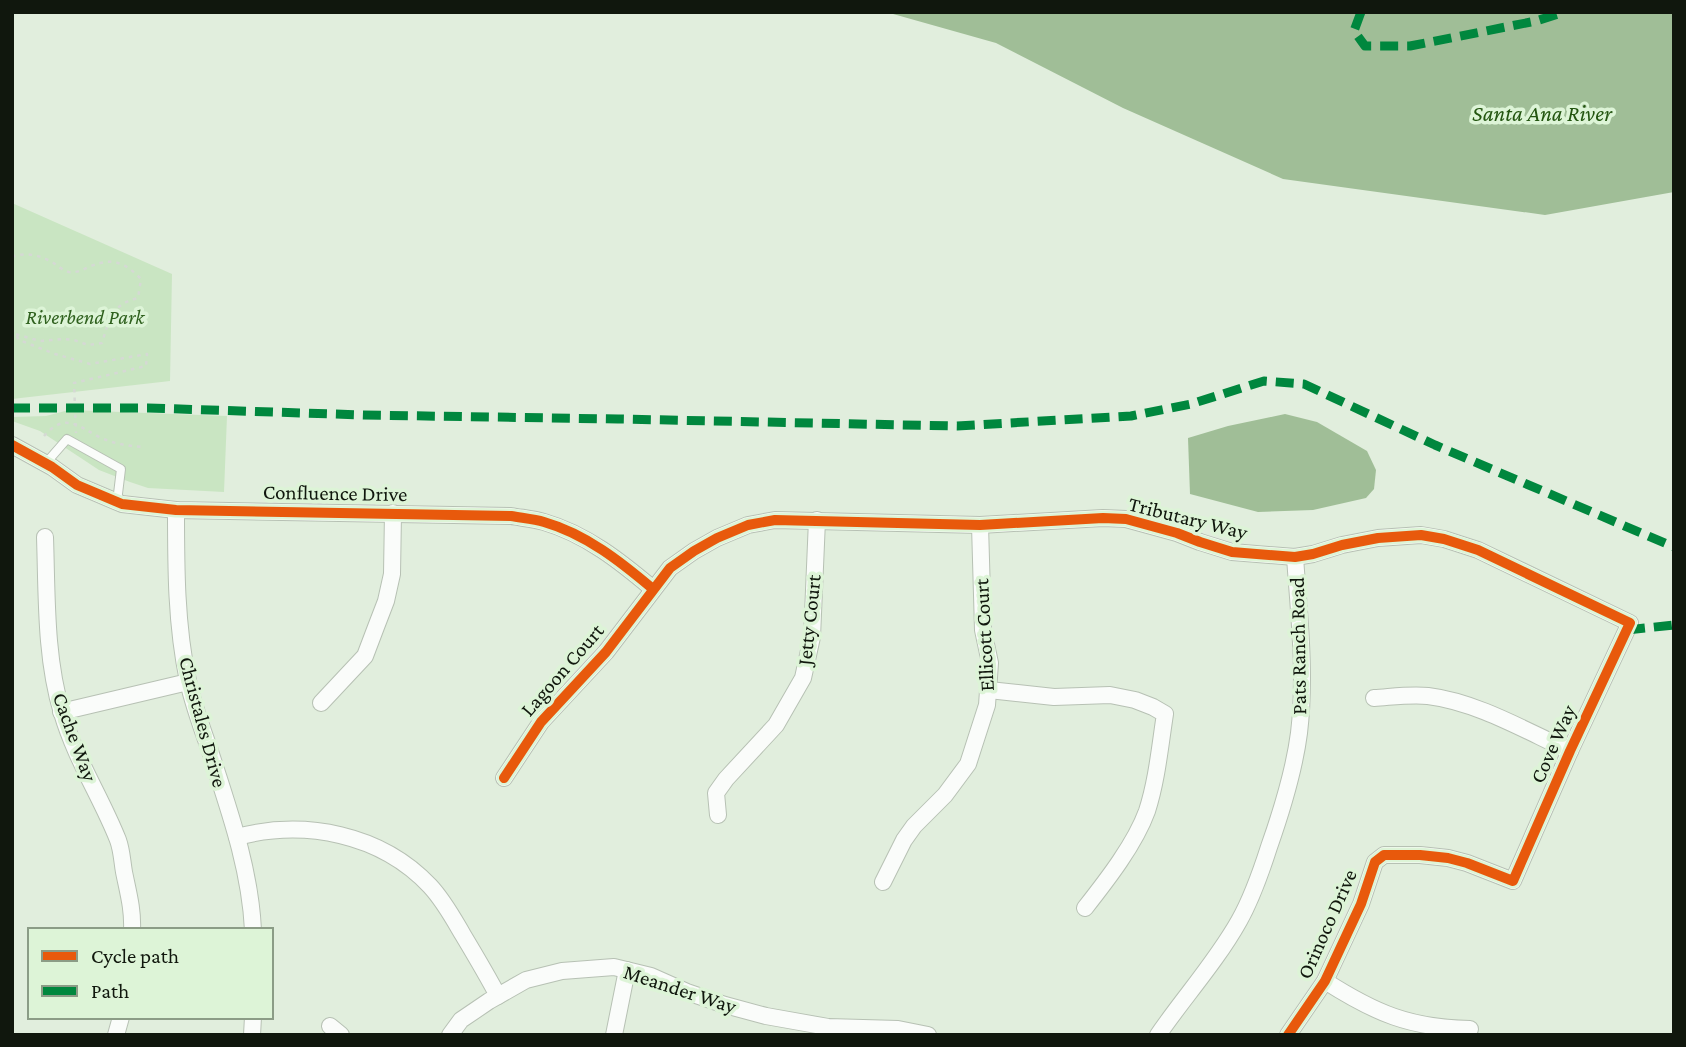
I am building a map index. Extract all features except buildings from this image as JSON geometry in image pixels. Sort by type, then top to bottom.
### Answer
[{"type":"street","name":"Confluence Drive","points":[[12,445],[46,463],[77,485],[122,504],[176,510],[511,516],[544,522],[608,553],[653,589]]},
{"type":"street","name":"Christales Drive","points":[[176,510],[178,606],[188,682],[237,837],[253,928]]},
{"type":"street","points":[[321,703],[365,656],[386,601],[392,574],[393,513]]},
{"type":"street","name":"Tributary Way","points":[[653,589],[670,568],[694,551],[748,525],[775,520],[980,525],[1103,518],[1126,519],[1232,552],[1295,557],[1378,538],[1421,535],[1444,538],[1478,550],[1630,623]]},
{"type":"street","name":"Jetty Court","points":[[718,815],[716,793],[776,725],[803,678],[812,637],[817,520]]},
{"type":"street","name":"Ellicott Court","points":[[883,882],[914,826],[945,795],[968,764],[984,716],[990,663],[983,630],[980,525]]},
{"type":"street","name":"Cache Way","points":[[45,537],[49,636],[61,712],[76,753],[112,826],[122,853],[132,904],[132,928]]},
{"type":"street","name":"Pats Ranch Road","points":[[1158,1035],[1208,968],[1239,920],[1260,874],[1277,826],[1299,732],[1302,677],[1295,557]]},
{"type":"street","name":"Lagoon Court","points":[[504,778],[541,722],[606,652],[653,589]]},
{"type":"street","name":"Cove Way","points":[[1375,862],[1384,855],[1448,858],[1513,881],[1630,623]]},
{"type":"street","points":[[61,712],[188,682]]},
{"type":"street","points":[[989,690],[1054,697],[1110,695],[1153,706],[1165,714],[1146,811],[1111,875],[1085,908]]},
{"type":"street","points":[[1374,698],[1425,696],[1450,700],[1475,708],[1570,751]]},
{"type":"street","points":[[237,837],[275,830],[342,834],[394,858],[415,872],[442,901],[498,996]]},
{"type":"street","name":"Orinoco Drive","points":[[1288,1035],[1325,981],[1361,904],[1375,862]]},
{"type":"street","name":"Meander Way","points":[[450,1035],[461,1020],[526,980],[562,971],[614,967],[652,976],[725,1005],[776,1017],[828,1027],[898,1029],[928,1035]]},
{"type":"street","points":[[614,1035],[627,970]]},
{"type":"street","points":[[1325,981],[1392,1017],[1443,1028],[1469,1028]]},
{"type":"street","points":[[773,1035],[776,1017]]},
{"type":"lane","points":[[46,463],[67,439],[121,469],[117,502]]},
{"type":"path","points":[[12,257],[19,254],[43,257],[67,272],[83,271],[110,261],[127,265],[141,279],[138,298],[124,301],[109,318],[102,344],[88,345],[74,340],[40,341],[15,334]]},
{"type":"path","points":[[12,329],[19,340],[90,364],[147,354],[146,366],[74,383],[76,433]]},
{"type":"path","points":[[44,436],[50,429],[61,424],[75,423],[99,437],[122,445],[144,447]]},
{"type":"green space","name":"Riverbend Park","points":[[12,203],[172,274],[170,381],[12,399]]},
{"type":"green space","points":[[69,410],[227,416],[224,492],[148,488],[130,482],[99,470],[40,431],[12,421],[12,417],[46,416]]},
{"type":"water","name":"Santa Ana River","points":[[886,12],[1674,12],[1674,192],[1545,215],[1283,179],[1123,108],[996,43]]},
{"type":"water","points":[[1285,414],[1317,422],[1367,451],[1376,470],[1374,489],[1366,498],[1313,510],[1258,512],[1190,494],[1188,438]]},
{"type":"marked path","points":[[1361,12],[1354,31],[1365,46],[1410,46],[1536,21],[1565,12]]},
{"type":"marked path","points":[[12,408],[148,408],[363,415],[957,426],[1131,416],[1191,404],[1264,381],[1304,384],[1435,445],[1674,547]]},
{"type":"marked path","points":[[1627,630],[1674,625]]},
{"type":"cycle path","points":[[12,445],[52,467],[77,485],[122,504],[176,510],[511,516],[540,521],[589,541],[653,589]]},
{"type":"cycle path","points":[[504,778],[541,722],[606,652],[670,568],[717,538],[748,525],[775,520],[980,525],[1126,519],[1232,552],[1295,557],[1378,538],[1421,535],[1478,550],[1630,623],[1513,881],[1448,858],[1384,855],[1375,862],[1361,904],[1325,981],[1288,1035]]}]
